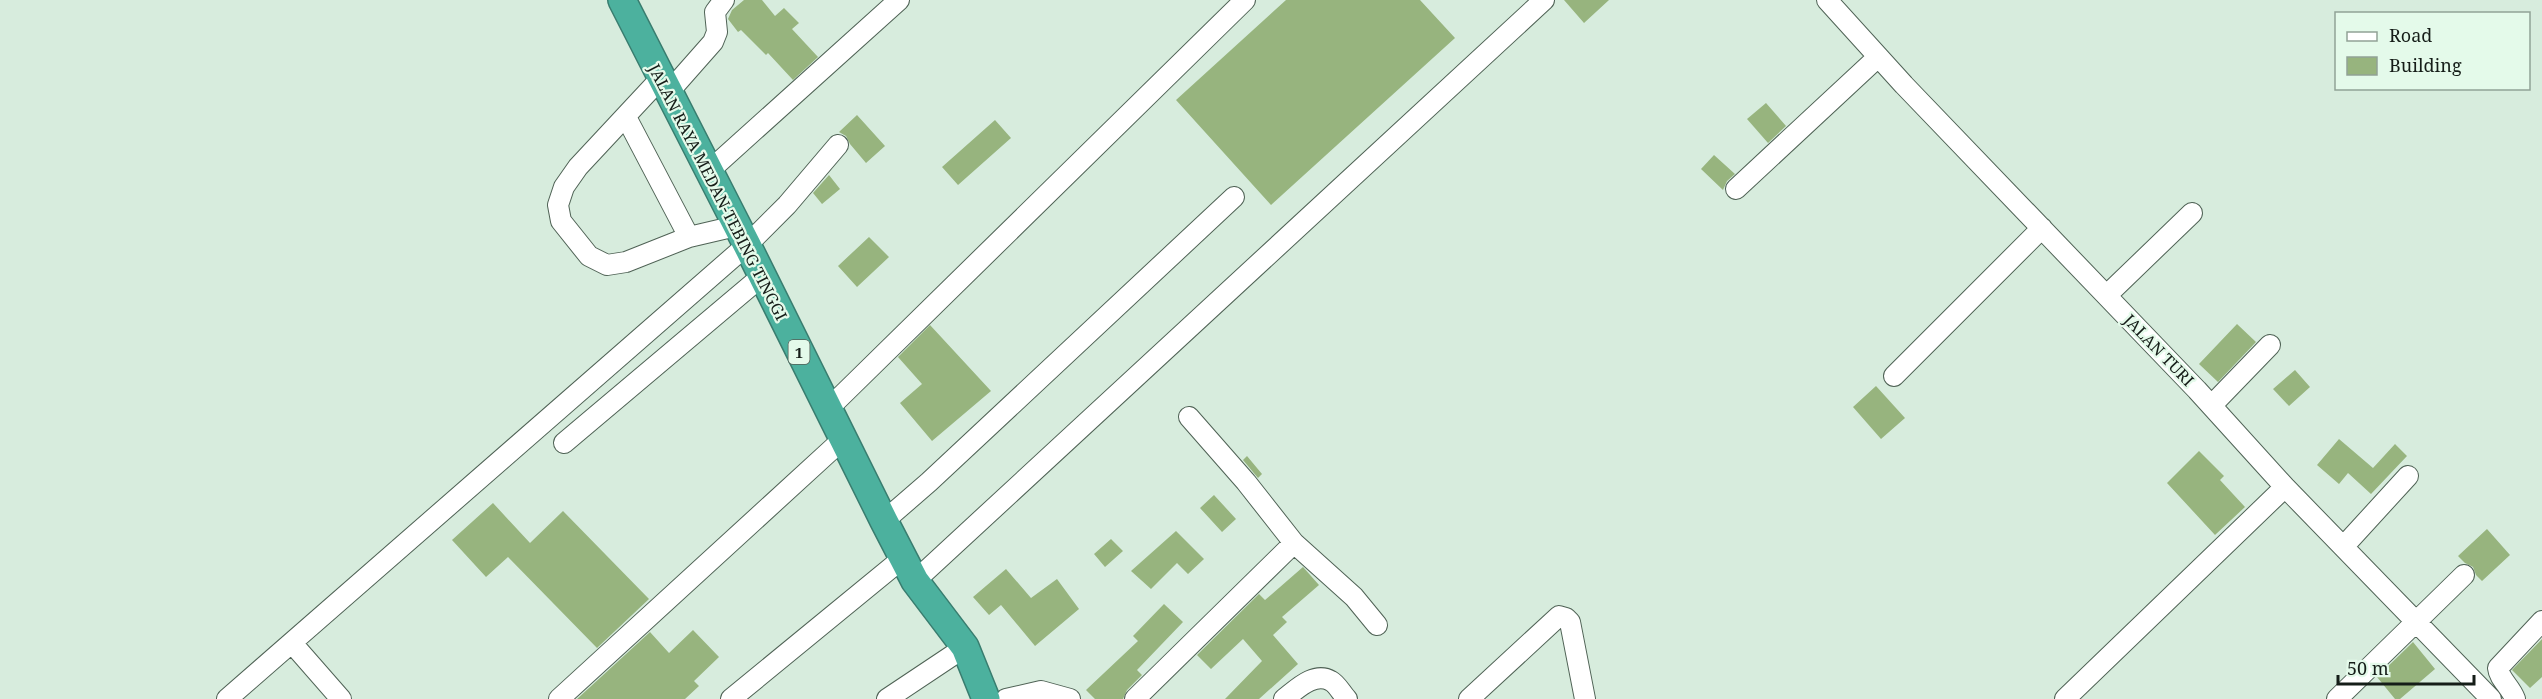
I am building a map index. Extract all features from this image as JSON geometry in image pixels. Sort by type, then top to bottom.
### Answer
[{"type":"highway","name":"JALAN RAYA MEDAN-TEBING TINGGI","points":[[622,0],[884,521],[909,569],[965,647],[986,699]]},
{"type":"street","points":[[724,0],[715,12],[717,32],[713,42],[626,117],[579,167],[564,187],[558,205],[561,221],[590,256],[607,265],[626,262],[689,237],[741,235]]},
{"type":"street","points":[[708,172],[899,0]]},
{"type":"street","points":[[828,409],[1245,0]]},
{"type":"street","name":"JALAN TURI","points":[[1827,0],[1878,57],[2212,405],[2285,487],[2491,699]]},
{"type":"street","points":[[731,699],[909,569],[1537,6]]},
{"type":"street","points":[[1736,189],[1878,57]]},
{"type":"street","points":[[626,117],[689,237]]},
{"type":"street","points":[[227,699],[292,643],[741,235],[787,205],[838,145]]},
{"type":"street","points":[[884,521],[929,482],[1234,197]]},
{"type":"street","points":[[2107,296],[2192,213]]},
{"type":"street","points":[[1894,376],[2042,228]]},
{"type":"street","points":[[564,443],[761,277]]},
{"type":"street","points":[[2212,405],[2270,345]]},
{"type":"street","points":[[1189,417],[1246,482],[1294,543],[1354,597],[1377,625]]},
{"type":"street","points":[[559,699],[842,440]]},
{"type":"street","points":[[2344,546],[2408,476]]},
{"type":"street","points":[[2065,699],[2285,487]]},
{"type":"street","points":[[1135,699],[1294,543]]},
{"type":"street","points":[[2337,699],[2464,575]]},
{"type":"street","points":[[1469,699],[1559,616],[1570,622],[1585,699]]},
{"type":"street","points":[[2515,699],[2512,690],[2498,673],[2498,668],[2542,621]]},
{"type":"street","points":[[292,643],[341,699]]},
{"type":"street","points":[[887,699],[965,647]]},
{"type":"street","points":[[1284,699],[1309,681],[1324,679],[1332,681],[1347,699]]},
{"type":"street","points":[[1006,699],[1041,691],[1070,699]]},
{"type":"building","points":[[744,0],[762,0],[775,16],[784,8],[799,23],[792,29],[818,57],[793,80],[768,53],[766,55],[741,30],[738,32],[728,19],[732,10]]},
{"type":"building","points":[[1286,0],[1420,0],[1455,38],[1271,205],[1176,100]]},
{"type":"building","points":[[1564,0],[1609,0],[1584,23]]},
{"type":"building","points":[[1766,103],[1786,126],[1768,143],[1747,119]]},
{"type":"building","points":[[857,115],[885,146],[866,163],[846,136],[839,132]]},
{"type":"building","points":[[995,120],[1011,138],[958,185],[942,167]]},
{"type":"building","points":[[1714,155],[1735,174],[1727,181],[1723,190],[1701,169]]},
{"type":"building","points":[[829,175],[840,189],[822,204],[813,193]]},
{"type":"building","points":[[869,237],[889,257],[857,287],[838,266]]},
{"type":"building","points":[[2237,324],[2256,342],[2218,382],[2199,364]]},
{"type":"building","points":[[930,325],[991,391],[932,441],[900,403],[922,384],[898,357]]},
{"type":"building","points":[[2295,370],[2310,387],[2289,406],[2273,389]]},
{"type":"building","points":[[1876,386],[1905,418],[1881,439],[1853,407]]},
{"type":"building","points":[[2339,439],[2373,468],[2395,444],[2407,456],[2371,494],[2348,473],[2339,484],[2317,465]]},
{"type":"building","points":[[2199,451],[2224,476],[2220,480],[2245,507],[2215,535],[2167,483]]},
{"type":"building","points":[[1247,456],[1262,474],[1258,478],[1243,460]]},
{"type":"building","points":[[1214,495],[1236,519],[1222,532],[1200,508]]},
{"type":"building","points":[[493,503],[530,543],[563,511],[649,599],[597,648],[508,557],[486,577],[452,540]]},
{"type":"building","points":[[2487,529],[2510,555],[2482,581],[2476,575],[2473,567],[2458,556]]},
{"type":"building","points":[[1176,531],[1204,559],[1188,574],[1177,563],[1151,589],[1131,571]]},
{"type":"building","points":[[1111,539],[1123,551],[1105,567],[1094,554]]},
{"type":"building","points":[[1303,567],[1319,585],[1282,617],[1287,622],[1273,635],[1298,664],[1259,699],[1225,699],[1262,661],[1243,639],[1211,669],[1197,655],[1259,594],[1265,600]]},
{"type":"building","points":[[1006,569],[1031,598],[1057,579],[1079,609],[1035,646],[1001,605],[989,615],[973,597]]},
{"type":"building","points":[[1164,604],[1183,622],[1137,670],[1142,675],[1127,690],[1123,699],[1095,699],[1086,690],[1138,641],[1133,636]]},
{"type":"building","points":[[693,630],[719,657],[694,681],[699,686],[685,699],[577,699],[650,632],[669,653]]},
{"type":"building","points":[[2542,639],[2542,677],[2530,688],[2512,670]]},
{"type":"building","points":[[2413,642],[2435,669],[2400,699],[2395,699],[2377,677]]}]
